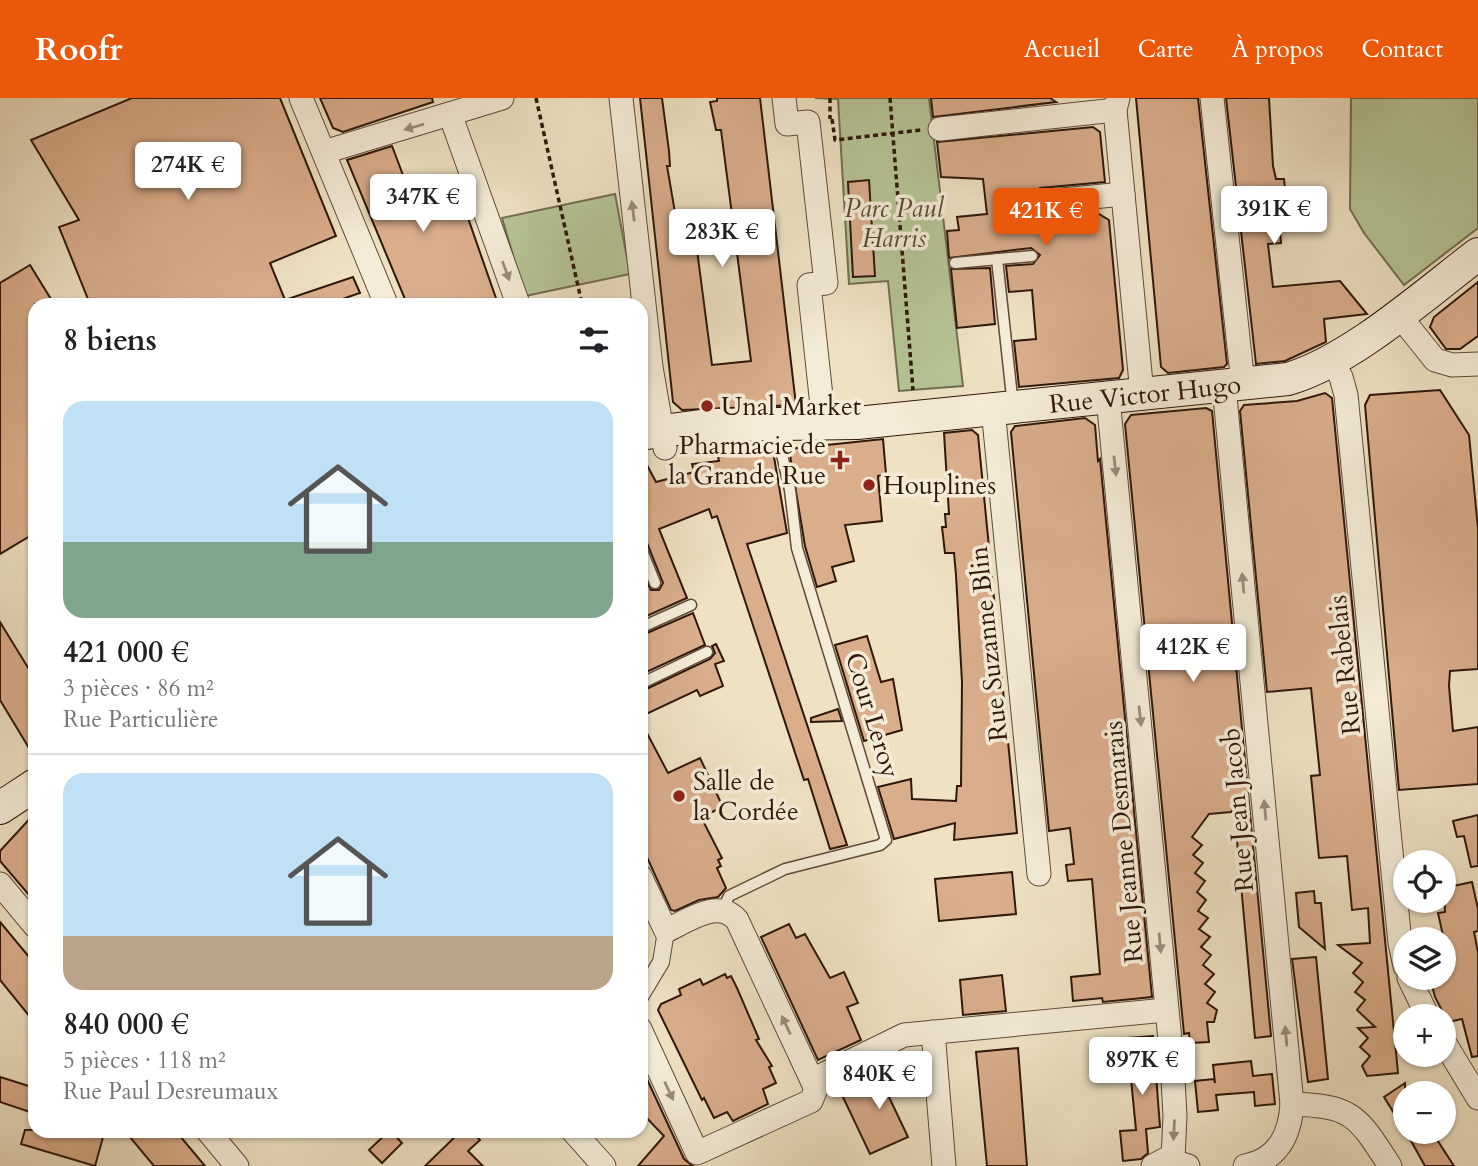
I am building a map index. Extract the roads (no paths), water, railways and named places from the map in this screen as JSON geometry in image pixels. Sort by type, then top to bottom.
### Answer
[{"type":"main road","name":"Rue Victor Hugo","points":[[652,441],[718,442],[775,425],[915,417],[1288,379],[1331,360],[1398,315],[1478,254]]},
{"type":"main road","points":[[0,792],[28,779]]},
{"type":"main road","points":[[0,808],[28,790]]},
{"type":"street","points":[[301,98],[384,298]]},
{"type":"street","points":[[324,152],[450,114],[465,107],[502,98]]},
{"type":"street","points":[[621,98],[639,298]]},
{"type":"street","points":[[784,98],[787,124],[808,122],[826,283],[808,285],[824,424]]},
{"type":"street","name":"Rue Jean Jacob","points":[[1212,98],[1292,1104],[1289,1130],[1284,1140],[1270,1156],[1245,1166]]},
{"type":"street","points":[[940,129],[1116,104],[1142,394]]},
{"type":"street","points":[[450,114],[516,298]]},
{"type":"street","points":[[1042,202],[1123,194]]},
{"type":"street","points":[[1398,315],[1436,360],[1452,365],[1478,364]]},
{"type":"street","name":"Rue Rabelais","points":[[1331,360],[1341,377],[1346,395],[1398,927]]},
{"type":"street","points":[[648,398],[652,441]]},
{"type":"street","name":"Rue Jeanne Desmarais","points":[[1108,398],[1175,1116],[1171,1164]]},
{"type":"street","name":"Rue Suzanne Blin","points":[[1003,409],[1039,874]]},
{"type":"street","points":[[0,884],[28,918]]},
{"type":"street","points":[[648,893],[666,931],[662,962],[648,984]]},
{"type":"street","points":[[648,1046],[701,1159],[811,1101],[816,1089],[734,917],[722,911],[706,912],[666,931]]},
{"type":"street","points":[[812,1080],[899,1036],[1165,999]]},
{"type":"street","points":[[933,1032],[944,1166]]},
{"type":"street","points":[[1456,1062],[1478,1098]]},
{"type":"street","points":[[1292,1104],[1328,1107],[1349,1114],[1365,1128],[1390,1166]]},
{"type":"street","points":[[214,1138],[237,1166]]},
{"type":"street","points":[[579,1138],[604,1166]]},
{"type":"lane","points":[[955,263],[1032,256]]},
{"type":"lane","points":[[997,259],[1003,409]]},
{"type":"lane","name":"Cour Leroy","points":[[722,911],[729,896],[785,869],[880,845],[886,840],[797,548],[790,489],[775,425]]},
{"type":"lane","points":[[648,566],[655,583]]},
{"type":"lane","points":[[648,624],[691,605]]},
{"type":"lane","points":[[648,680],[707,653]]},
{"type":"place","name":"Unal Market","points":[[707,406]]},
{"type":"place","name":"Pharmacie de la Grande Rue","points":[[840,460]]},
{"type":"place","name":"Houplines","points":[[869,485]]},
{"type":"place","name":"Salle de la Cordée","points":[[679,796]]},
{"type":"park label","name":"Parc Paul Harris","points":[[894,223]]}]
